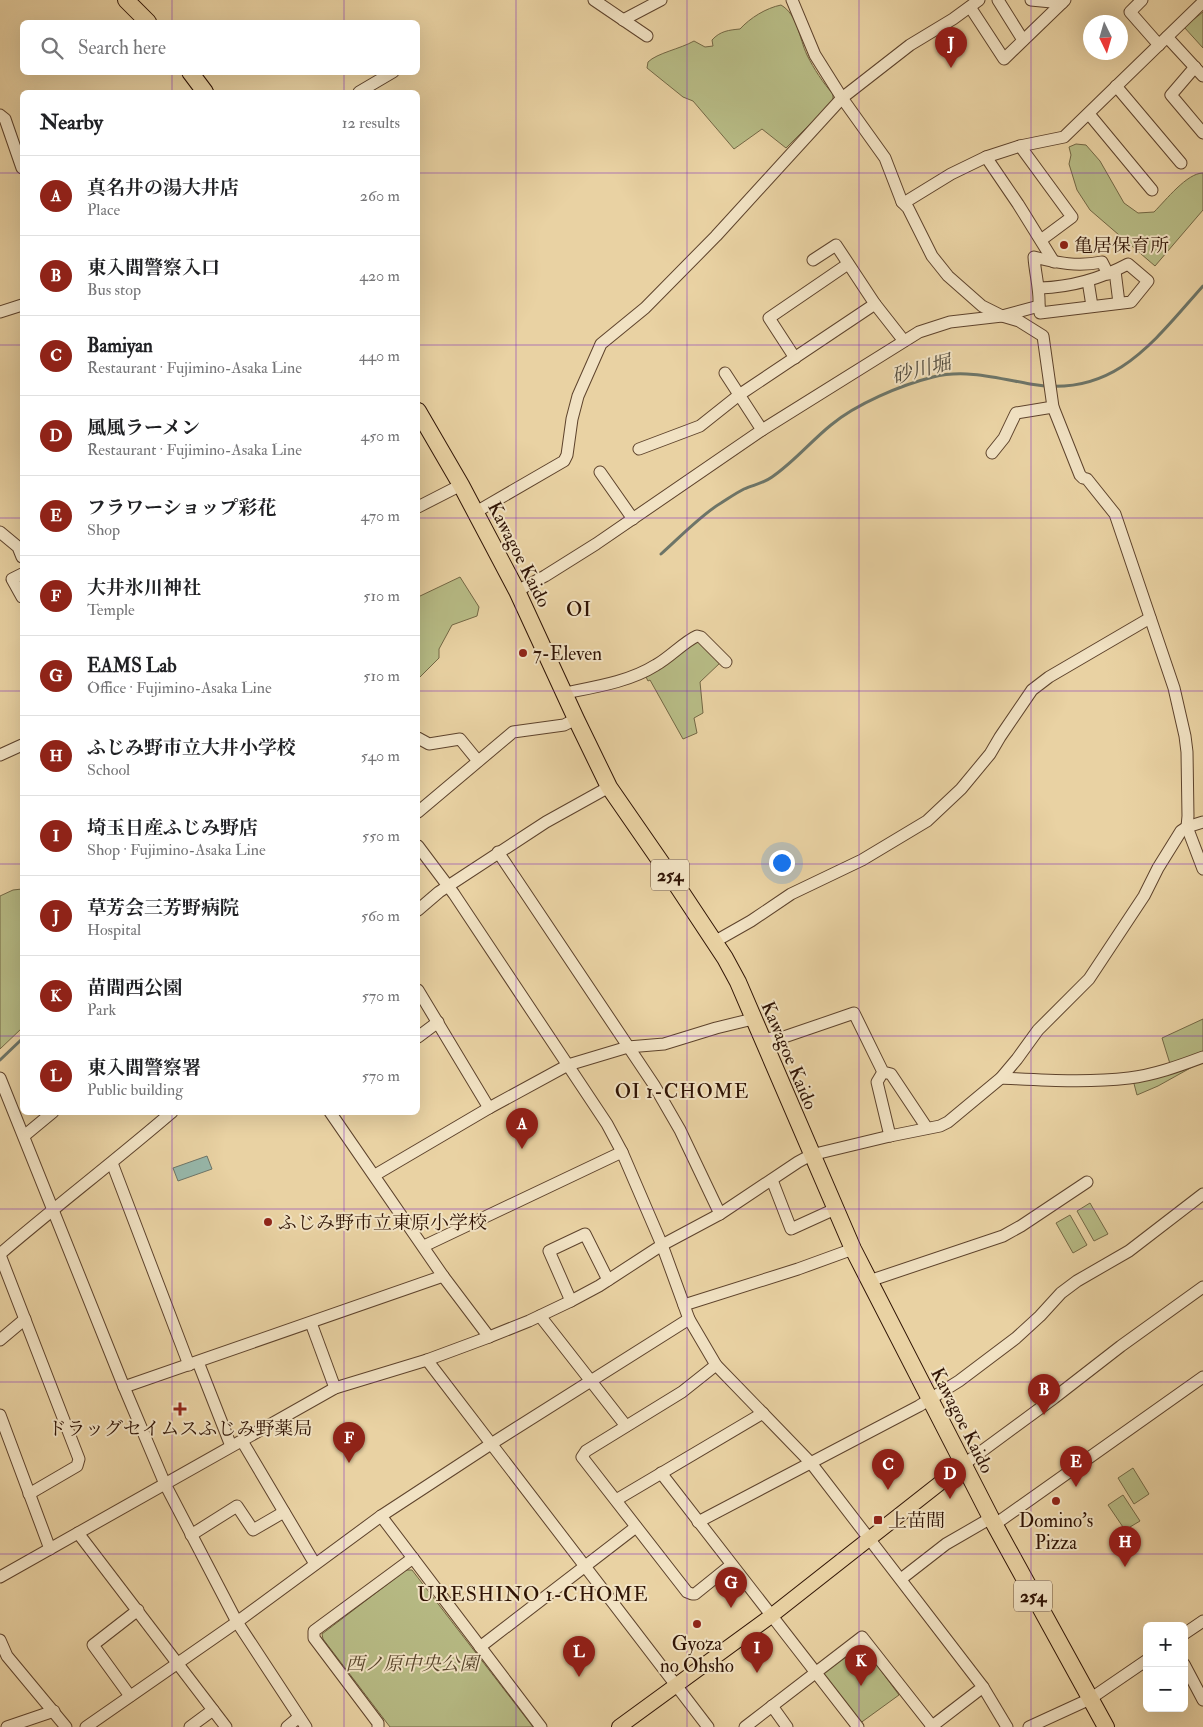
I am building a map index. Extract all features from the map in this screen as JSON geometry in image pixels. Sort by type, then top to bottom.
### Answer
[{"type":"highway","points":[[126,0],[146,20]]},
{"type":"highway","points":[[137,0],[152,20]]},
{"type":"highway","points":[[192,75],[204,90]]},
{"type":"highway","name":"Kawagoe Kaido","points":[[420,414],[462,485],[517,591],[609,788],[714,942],[738,982],[853,1249],[992,1522],[1106,1727]]},
{"type":"main road","points":[[619,1727],[771,1616],[963,1464]]},
{"type":"street","points":[[594,0],[647,36]]},
{"type":"street","points":[[623,20],[659,0]]},
{"type":"street","points":[[792,0],[815,55],[842,98],[886,158],[902,202],[908,208],[932,256],[948,276],[982,306],[1002,316],[1019,321],[1043,336],[1053,402],[1080,475],[1087,479],[1115,514],[1174,688],[1186,736],[1187,827],[1203,869]]},
{"type":"street","points":[[998,0],[1024,40]]},
{"type":"street","points":[[1031,0],[1064,1]]},
{"type":"street","points":[[1142,0],[1130,12],[1199,72],[1171,95],[1203,133]]},
{"type":"street","points":[[476,512],[564,462],[578,396],[601,344],[645,308],[716,236],[842,98],[910,45],[975,4],[1004,59],[1064,1]]},
{"type":"street","points":[[902,202],[986,157],[1020,146],[1064,138],[1202,1]]},
{"type":"street","points":[[362,90],[388,75]]},
{"type":"street","points":[[1116,86],[1182,163]]},
{"type":"street","points":[[1089,114],[1152,190]]},
{"type":"street","points":[[0,115],[5,119],[20,162]]},
{"type":"street","points":[[1020,146],[1072,218],[1041,240]]},
{"type":"street","points":[[986,157],[1054,262]]},
{"type":"street","points":[[813,260],[836,245],[875,304],[904,341]]},
{"type":"street","points":[[1040,288],[1062,298],[1092,306],[1131,302],[1148,282],[1128,264],[1112,272],[1088,282],[1062,298],[1040,313],[1040,288],[1035,274],[1034,257],[1079,265],[1102,262],[1112,272],[1119,303]]},
{"type":"street","points":[[795,358],[769,318],[848,264]]},
{"type":"street","points":[[1088,282],[1092,306]]},
{"type":"street","points":[[639,449],[700,426],[739,395],[875,304]]},
{"type":"street","points":[[0,312],[20,306]]},
{"type":"street","points":[[517,591],[545,576],[633,519],[762,430],[919,332],[950,322],[1002,316],[1039,306]]},
{"type":"street","points":[[725,373],[762,430]]},
{"type":"street","points":[[992,453],[1004,438],[1016,413],[1053,402]]},
{"type":"street","points":[[600,472],[633,519]]},
{"type":"street","points":[[420,506],[462,485]]},
{"type":"street","points":[[0,532],[18,547],[20,552]]},
{"type":"street","points":[[20,575],[12,579],[20,593]]},
{"type":"street","points":[[714,942],[751,921],[792,894],[862,860],[927,821],[961,789],[990,754],[1032,690],[1049,677],[1150,618]]},
{"type":"street","points":[[564,693],[598,687],[628,678],[656,666],[697,636],[701,637],[726,662]]},
{"type":"street","points":[[420,810],[512,732],[564,725],[576,719]]},
{"type":"street","points":[[420,744],[460,739],[478,761]]},
{"type":"street","points":[[0,755],[20,746]]},
{"type":"street","points":[[420,908],[498,852],[546,822],[609,788]]},
{"type":"street","points":[[0,1577],[335,1388],[427,1360],[489,1337],[571,1301],[608,1280],[662,1245],[720,1214],[811,1155],[940,1126],[948,1122],[1002,1078],[1038,1030],[1089,980],[1144,896],[1158,868],[1181,831],[1203,822]]},
{"type":"street","points":[[420,849],[448,887],[607,1124],[622,1152],[662,1245],[689,1319],[716,1365],[811,1464],[983,1687],[1007,1727]]},
{"type":"street","points":[[498,852],[654,1085],[680,1130],[720,1214]]},
{"type":"street","points":[[420,993],[489,1108]]},
{"type":"street","points":[[762,1039],[784,1037],[854,1014],[883,1072],[891,1074],[927,1128]]},
{"type":"street","points":[[375,1175],[489,1108],[568,1065],[628,1047],[664,1044],[753,1019]]},
{"type":"street","points":[[420,1035],[438,1022]]},
{"type":"street","points":[[1002,1078],[1068,1082],[1129,1078],[1180,1066],[1203,1057]]},
{"type":"street","points":[[883,1072],[877,1082],[890,1136]]},
{"type":"street","points":[[0,1078],[165,1484],[237,1622],[303,1722],[287,1727]]},
{"type":"street","points":[[24,1136],[49,1115]]},
{"type":"street","points":[[29,1494],[79,1463],[0,1254],[52,1209],[112,1163],[168,1115]]},
{"type":"street","points":[[332,1115],[443,1276],[489,1337]]},
{"type":"street","points":[[424,1246],[622,1152]]},
{"type":"street","points":[[112,1163],[193,1363],[236,1443],[284,1512],[315,1564]]},
{"type":"street","points":[[772,1180],[791,1230],[835,1209]]},
{"type":"street","points":[[869,1281],[1003,1236],[1087,1182]]},
{"type":"street","points":[[698,1522],[930,1400],[959,1381],[1016,1338],[1077,1281],[1129,1251],[1203,1194]]},
{"type":"street","points":[[571,1301],[549,1251],[585,1234],[608,1280]]},
{"type":"street","points":[[684,1305],[798,1269],[853,1249]]},
{"type":"street","points":[[124,1387],[443,1276]]},
{"type":"street","points":[[963,1464],[1054,1398],[1121,1346],[1203,1288]]},
{"type":"street","points":[[540,1316],[626,1426]]},
{"type":"street","points":[[0,1340],[25,1319]]},
{"type":"street","points":[[86,1727],[237,1622],[381,1516],[689,1319]]},
{"type":"street","points":[[311,1323],[335,1388]]},
{"type":"street","points":[[427,1360],[708,1727]]},
{"type":"street","points":[[716,1365],[682,1392],[582,1455],[583,1459],[689,1594],[695,1594],[732,1565]]},
{"type":"street","points":[[901,1580],[946,1544],[992,1522],[1203,1377]]},
{"type":"street","points":[[616,1500],[763,1413]]},
{"type":"street","points":[[0,1417],[50,1549]]},
{"type":"street","points":[[661,1473],[858,1727]]},
{"type":"street","points":[[190,1535],[238,1506],[253,1530],[284,1512]]},
{"type":"street","points":[[381,1516],[541,1727]]},
{"type":"street","points":[[480,1647],[636,1527]]},
{"type":"street","points":[[78,1534],[226,1727]]},
{"type":"street","points":[[378,1727],[378,1723],[314,1638],[313,1634],[314,1631],[414,1558]]},
{"type":"street","points":[[130,1696],[93,1644],[138,1610]]},
{"type":"street","points":[[1188,1631],[1203,1621]]},
{"type":"street","points":[[745,1727],[862,1637],[932,1727],[983,1687]]},
{"type":"street","points":[[0,1640],[7,1656],[66,1727]]},
{"type":"street","points":[[1029,1727],[1090,1699],[1143,1663]]},
{"type":"street","points":[[1186,1667],[1203,1700]]},
{"type":"street","points":[[772,1706],[787,1727]]},
{"type":"street","points":[[190,1727],[213,1710]]},
{"type":"street","points":[[8,1727],[54,1711]]},
{"type":"green space","points":[[781,5],[787,9],[795,21],[807,55],[819,76],[833,94],[833,101],[786,148],[762,129],[734,149],[693,101],[683,97],[647,68],[648,62],[657,56],[694,41],[705,47],[713,46],[712,40],[721,33],[740,29],[759,14]]},
{"type":"green space","points":[[1203,12],[1203,48],[1184,27]]},
{"type":"green space","points":[[1076,144],[1086,145],[1100,161],[1124,203],[1138,213],[1154,212],[1190,177],[1203,173],[1203,210],[1155,266],[1090,210],[1077,190],[1069,164],[1071,155],[1069,147]]},
{"type":"green space","points":[[460,577],[479,607],[477,616],[452,625],[439,649],[439,658],[420,677],[420,596]]},
{"type":"green space","points":[[699,641],[721,662],[700,682],[703,713],[694,718],[697,733],[683,739],[650,680],[648,681],[644,673]]},
{"type":"green space","points":[[20,889],[20,1030],[0,1049],[0,896],[13,890]]},
{"type":"green space","points":[[1203,1019],[1203,1055],[1171,1067],[1162,1038]]},
{"type":"green space","points":[[1203,1059],[1203,1063],[1137,1095],[1133,1080]]},
{"type":"green space","points":[[1090,1203],[1108,1234],[1094,1241],[1077,1211]]},
{"type":"green space","points":[[1070,1215],[1087,1245],[1073,1253],[1056,1223]]},
{"type":"green space","points":[[1133,1468],[1149,1494],[1134,1504],[1118,1478]]},
{"type":"green space","points":[[1123,1495],[1140,1521],[1125,1530],[1108,1505]]},
{"type":"green space","name":"西ノ原中央公園","points":[[406,1570],[412,1570],[533,1727],[390,1727],[323,1639],[322,1634]]},
{"type":"green space","points":[[858,1645],[862,1645],[899,1695],[859,1724],[823,1676],[823,1672]]},
{"type":"shaded area","points":[[207,1156],[212,1169],[178,1181],[173,1168]]},
{"type":"waterway","name":"砂川堀","points":[[661,554],[714,508],[741,491],[772,477],[841,417],[879,396],[933,377],[957,374],[981,375],[1030,384],[1060,386],[1086,383],[1109,374],[1130,361],[1167,327],[1203,286]]},
{"type":"waterway","name":"砂川堀","points":[[0,1060],[20,1041]]},
{"type":"place","name":"草芳会三芳野病院","points":[[951,68]]},
{"type":"place","name":"亀居保育所","points":[[1064,245]]},
{"type":"place","name":"7-Eleven","points":[[523,653]]},
{"type":"place","name":"真名井の湯大井店","points":[[522,1149]]},
{"type":"place","name":"ふじみ野市立東原小学校","points":[[268,1222]]},
{"type":"place","name":"ドラッグセイムスふじみ野薬局","points":[[180,1409]]},
{"type":"place","name":"東入間警察入口","points":[[1044,1415]]},
{"type":"place","name":"大井氷川神社","points":[[349,1463]]},
{"type":"place","name":"フラワーショップ彩花","points":[[1076,1487]]},
{"type":"place","name":"Bamiyan","points":[[888,1490]]},
{"type":"place","name":"風風ラーメン","points":[[950,1499]]},
{"type":"place","name":"Domino's Pizza","points":[[1056,1501]]},
{"type":"place","name":"上苗間","points":[[878,1520]]},
{"type":"place","name":"ふじみ野市立大井小学校","points":[[1125,1567]]},
{"type":"place","name":"EAMS Lab","points":[[731,1608]]},
{"type":"place","name":"Gyoza no Ohsho","points":[[697,1624]]},
{"type":"place","name":"埼玉日産ふじみ野店","points":[[757,1673]]},
{"type":"place","name":"東入間警察署","points":[[579,1677]]},
{"type":"place","name":"苗間西公園","points":[[861,1686]]},
{"type":"district","name":"OI","points":[[579,609]]},
{"type":"district","name":"OI 1-CHOME","points":[[682,1091]]},
{"type":"district","name":"URESHINO 1-CHOME","points":[[533,1594]]}]
